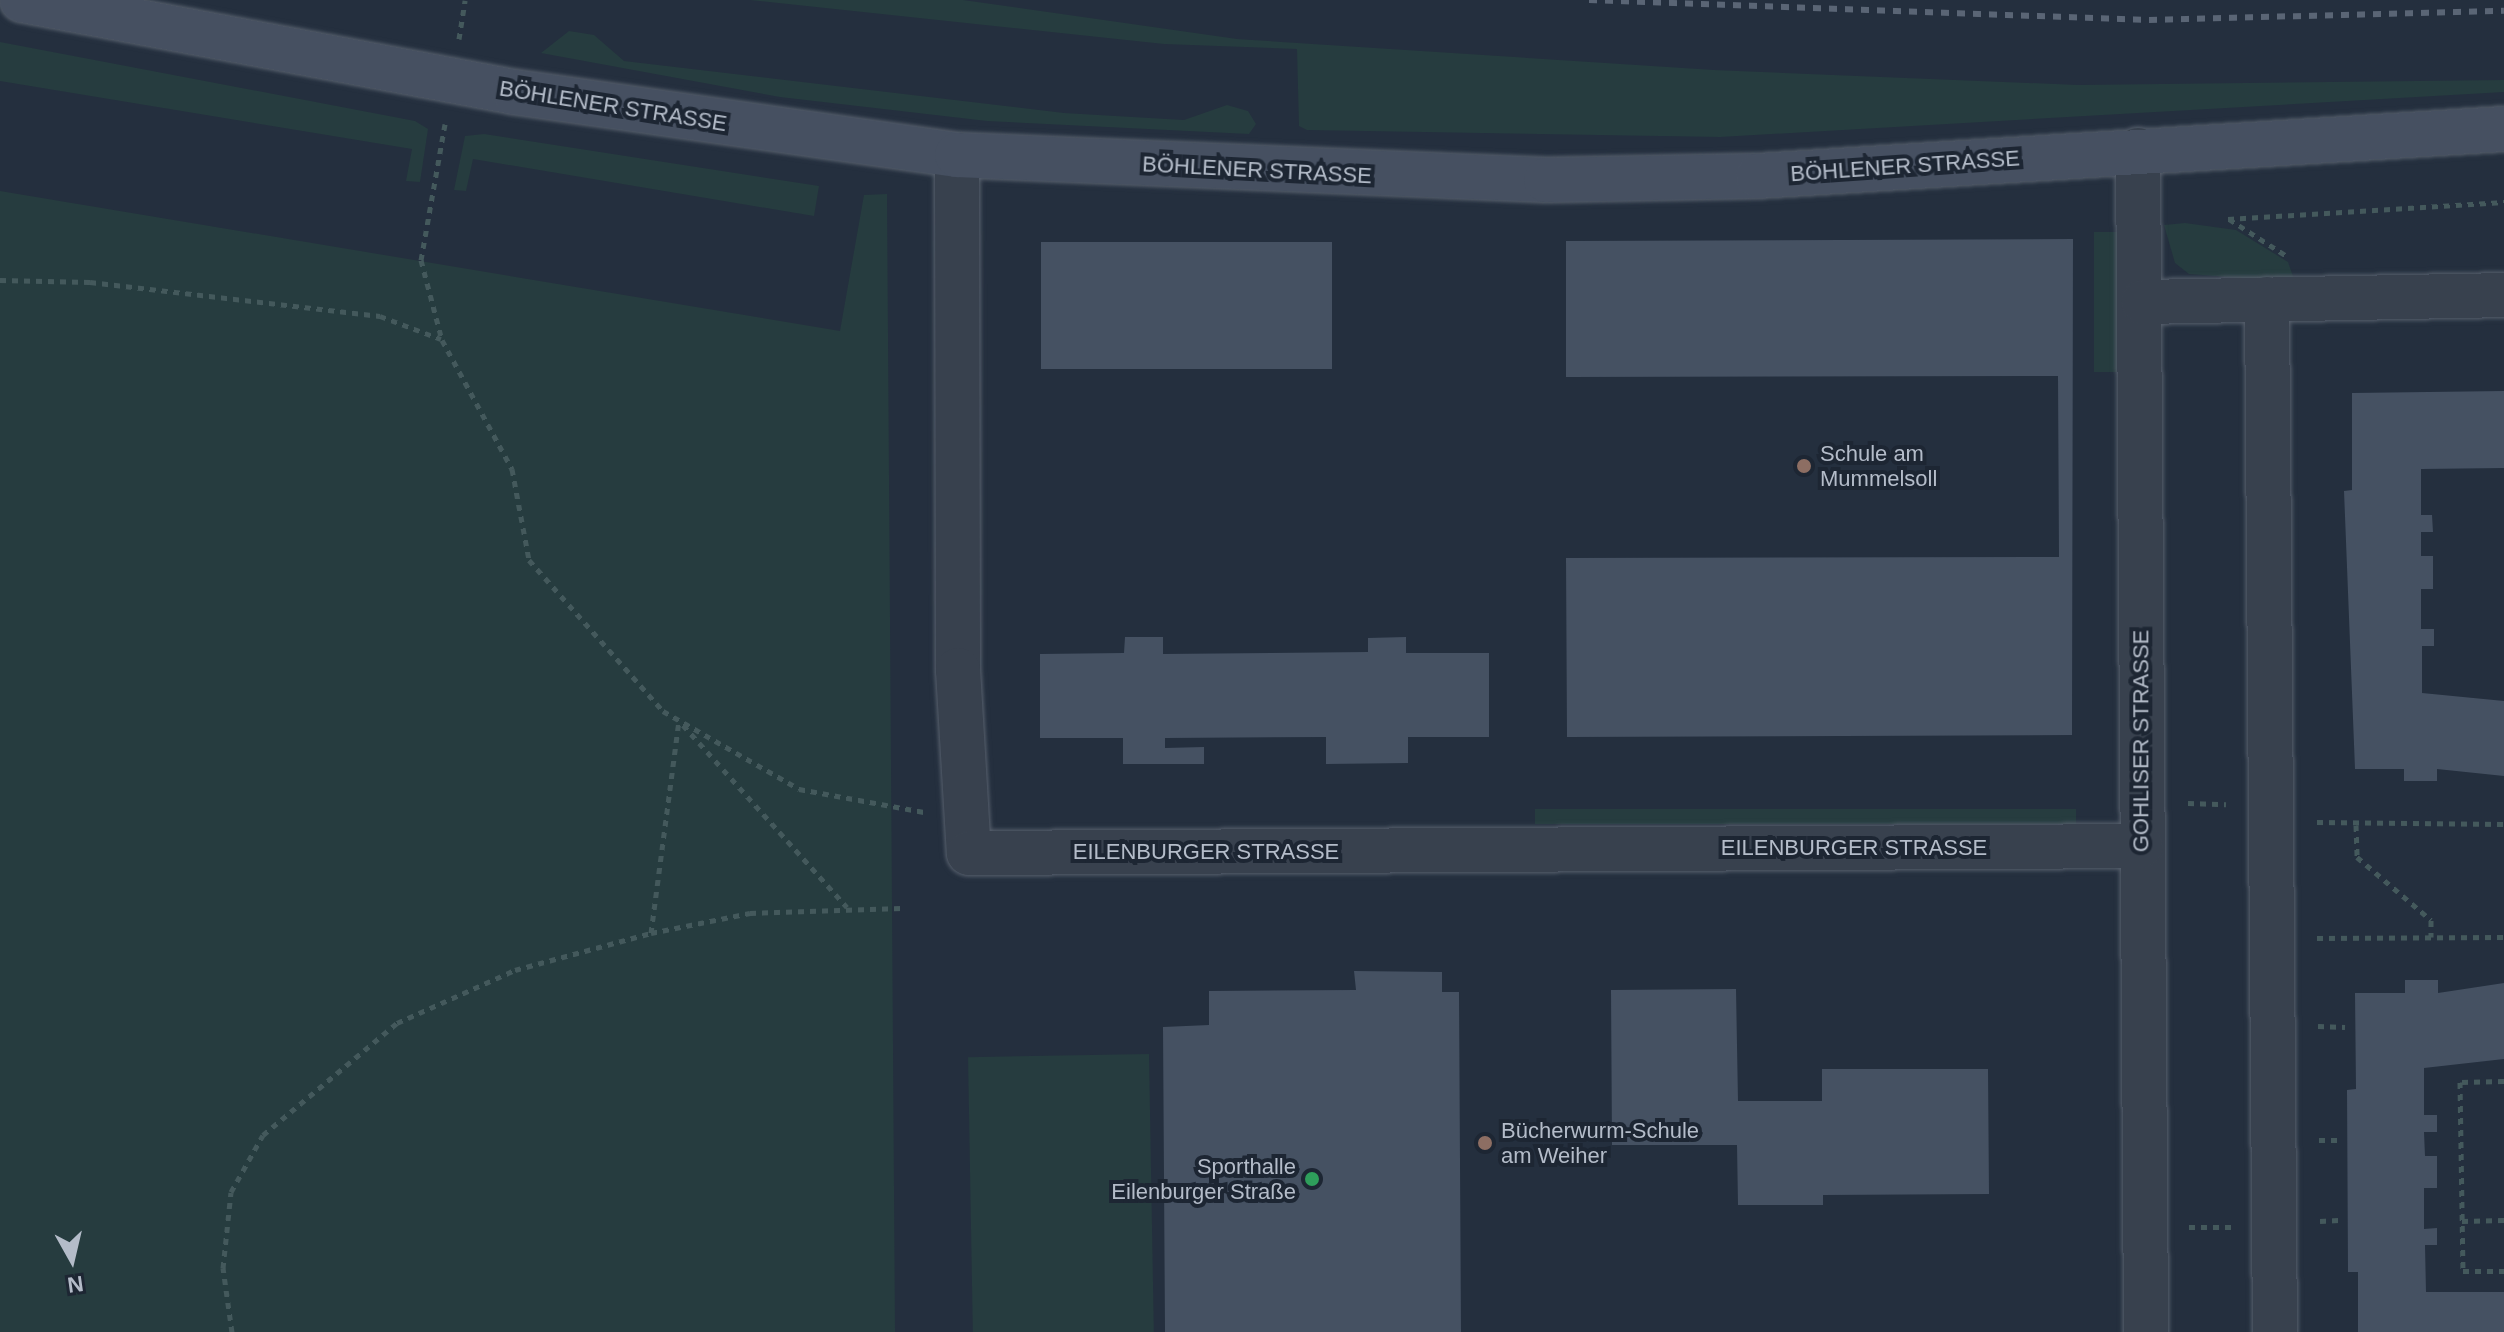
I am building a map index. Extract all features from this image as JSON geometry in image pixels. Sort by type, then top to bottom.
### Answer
[{"type":"street","name":"BÖHLENER STRASSE","points":[[22,0],[514,92],[957,155],[1546,180],[1758,176],[2504,129]]},
{"type":"street","name":"GOHLISER STRASSE","points":[[2138,150],[2143,302],[2141,846],[2146,1332]]},
{"type":"street","name":"EILENBURGER STRASSE","points":[[957,155],[958,670],[969,853],[2141,846]]},
{"type":"street","points":[[2143,302],[2504,295]]},
{"type":"street","points":[[2267,299],[2267,939],[2275,1332]]},
{"type":"path","points":[[457,48],[465,0]]},
{"type":"path","points":[[446,115],[421,260],[442,340],[512,469],[529,560],[847,907]]},
{"type":"path","points":[[2228,219],[2504,202]]},
{"type":"path","points":[[0,280],[90,282],[380,316],[442,340]]},
{"type":"path","points":[[679,721],[799,789],[902,813]]},
{"type":"path","points":[[651,933],[679,721]]},
{"type":"path","points":[[2179,802],[2266,804],[2315,822],[2356,825],[2504,824]]},
{"type":"path","points":[[2356,825],[2357,857],[2431,920],[2431,937]]},
{"type":"path","points":[[232,1332],[223,1268],[231,1192],[263,1135],[316,1084],[397,1023],[502,976],[651,933],[750,913],[847,907],[902,908]]},
{"type":"path","points":[[2267,939],[2504,937]]},
{"type":"path","points":[[2316,1026],[2345,1027]]},
{"type":"path","points":[[2504,1081],[2460,1082],[2463,1271],[2504,1271]]},
{"type":"path","points":[[2316,1140],[2338,1140]]},
{"type":"path","points":[[2317,1221],[2339,1220]]},
{"type":"path","points":[[2462,1221],[2504,1220]]},
{"type":"path","points":[[2144,1228],[2273,1226]]},
{"type":"green space","points":[[750,0],[963,0],[1237,39],[1714,70],[2078,85],[2504,80],[2504,92],[1720,137],[1307,130],[1299,126],[1297,49],[1164,44]]},
{"type":"green space","points":[[569,31],[594,35],[624,61],[1064,113],[1184,120],[1227,105],[1248,111],[1256,124],[1249,134],[987,121],[780,97],[541,53]]},
{"type":"green space","points":[[0,42],[415,121],[428,129],[420,182],[406,181],[412,149],[0,81]]},
{"type":"green space","points":[[484,134],[819,186],[814,216],[473,159],[466,191],[454,190],[465,136]]},
{"type":"green space","points":[[0,191],[840,331],[864,195],[887,194],[895,1332],[0,1332]]},
{"type":"green space","points":[[2185,223],[2236,230],[2288,262],[2295,282],[2189,274],[2175,263],[2164,225]]},
{"type":"green space","points":[[2094,232],[2126,232],[2126,372],[2094,372]]},
{"type":"green space","points":[[1535,809],[2076,809],[2076,824],[1535,824]]},
{"type":"green space","points":[[1149,1054],[1154,1332],[973,1332],[968,1057]]},
{"type":"building","points":[[2073,239],[2072,735],[1567,737],[1566,558],[2059,557],[2058,376],[1566,377],[1566,241]]},
{"type":"building","points":[[1041,242],[1332,242],[1332,369],[1041,369]]},
{"type":"building","points":[[2504,391],[2504,468],[2421,469],[2421,515],[2432,515],[2433,532],[2421,532],[2421,556],[2433,556],[2433,589],[2421,589],[2421,629],[2434,629],[2434,646],[2422,646],[2422,693],[2504,701],[2504,776],[2437,769],[2437,781],[2404,781],[2404,769],[2355,769],[2344,491],[2352,490],[2352,393]]},
{"type":"building","points":[[1125,637],[1163,637],[1163,654],[1368,652],[1368,638],[1406,637],[1406,653],[1489,653],[1489,737],[1408,737],[1408,763],[1326,764],[1326,737],[1165,738],[1165,748],[1204,747],[1204,764],[1123,764],[1123,738],[1040,738],[1040,654],[1124,653]]},
{"type":"building","name":"Sporthalle Eilenburger Straße","points":[[1354,971],[1442,972],[1442,992],[1459,992],[1461,1332],[1165,1332],[1163,1027],[1209,1025],[1209,991],[1356,990]]},
{"type":"building","points":[[2405,980],[2438,980],[2438,993],[2504,983],[2504,1059],[2424,1068],[2424,1115],[2437,1115],[2437,1132],[2424,1132],[2425,1156],[2437,1156],[2437,1188],[2424,1188],[2424,1229],[2437,1228],[2437,1245],[2425,1245],[2426,1292],[2504,1292],[2504,1332],[2358,1332],[2358,1272],[2348,1272],[2347,1090],[2356,1089],[2355,993],[2405,993]]},
{"type":"building","points":[[1736,989],[1738,1101],[1822,1101],[1822,1069],[1988,1069],[1989,1194],[1823,1195],[1823,1205],[1738,1205],[1737,1145],[1612,1145],[1611,990]]},
{"type":"railway","points":[[1589,0],[2149,20],[2504,11]]},
{"type":"place","name":"Schule am Mummelsoll","points":[[1804,466]]},
{"type":"place","name":"Bücherwurm-Schule am Weiher","points":[[1485,1143]]},
{"type":"place","name":"Sporthalle Eilenburger Straße","points":[[1312,1179]]}]
